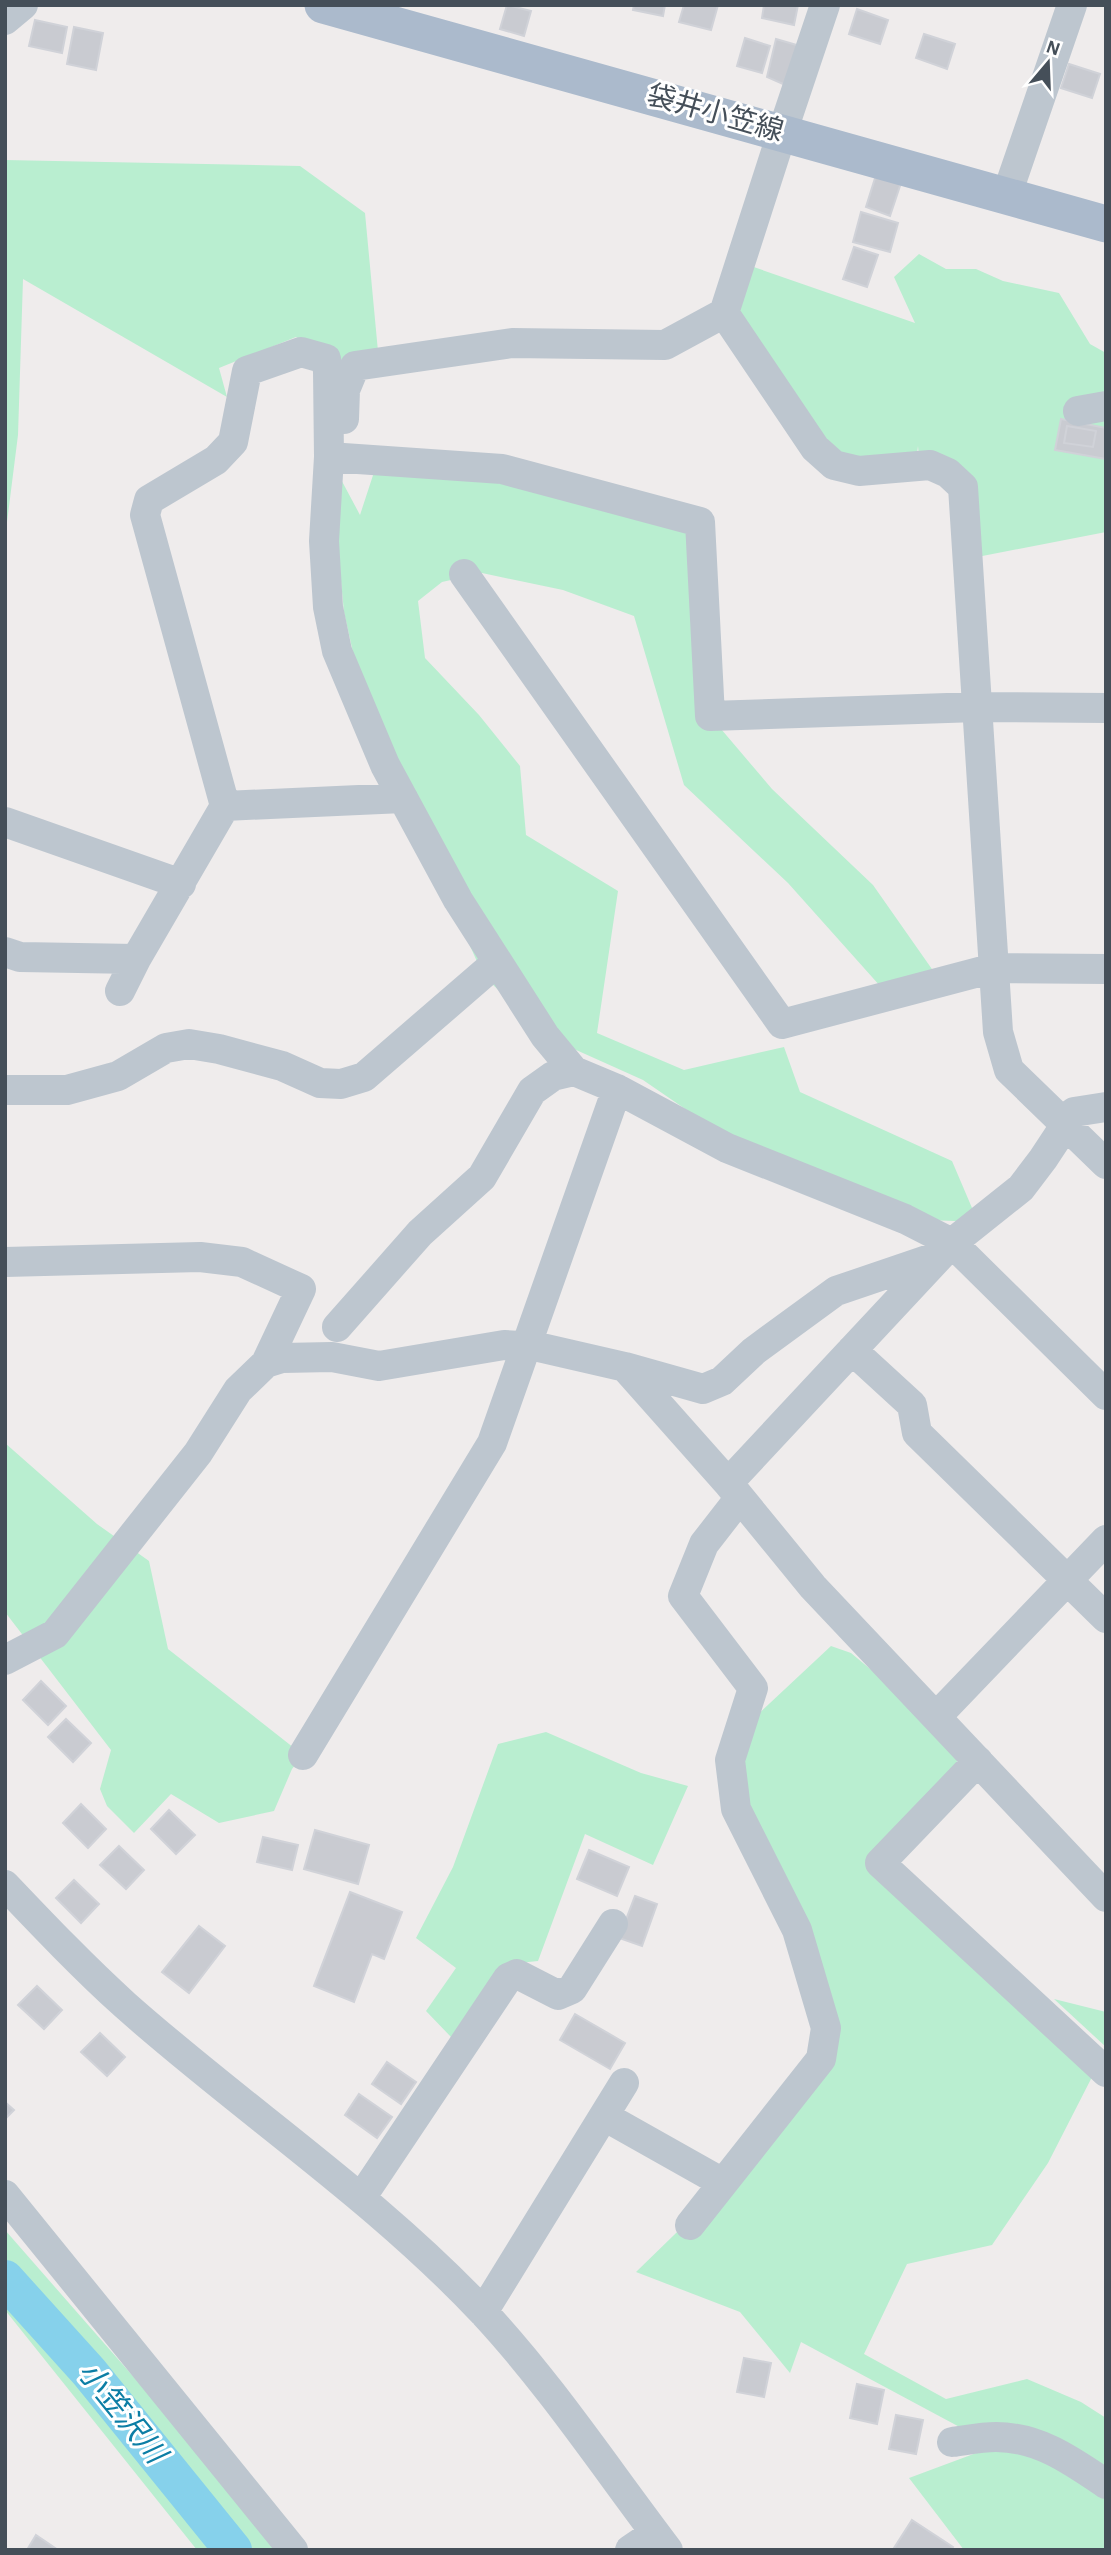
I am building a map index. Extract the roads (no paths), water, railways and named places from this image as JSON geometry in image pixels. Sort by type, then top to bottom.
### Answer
[{"type":"main road","name":"袋井小笠線","points":[[323,5],[1106,225]]},
{"type":"street","points":[[5,20],[23,5]]},
{"type":"street","points":[[825,5],[724,313],[665,345],[512,343],[355,366],[345,390],[324,541],[328,607],[337,651],[385,765],[458,900],[545,1036],[574,1071],[617,1089],[727,1148],[905,1219],[946,1250],[1106,1395]]},
{"type":"street","points":[[1006,197],[1072,5]]},
{"type":"street","points":[[724,313],[815,448],[834,465],[859,471],[930,466],[948,473],[963,487],[998,1032],[1009,1070],[1106,1164]]},
{"type":"street","points":[[120,992],[136,959],[225,806],[145,515],[149,500],[216,460],[233,442],[247,371],[301,352],[326,359],[336,457]]},
{"type":"street","points":[[336,457],[502,469],[700,522],[710,716],[977,707],[1106,708]]},
{"type":"street","points":[[464,574],[782,1024],[994,968],[1106,969]]},
{"type":"street","points":[[225,806],[403,798]]},
{"type":"street","points":[[5,822],[181,884]]},
{"type":"street","points":[[5,952],[20,957],[136,959]]},
{"type":"street","points":[[5,1090],[67,1090],[118,1076],[166,1048],[189,1044],[282,1066],[320,1083],[341,1084],[364,1077],[497,962]]},
{"type":"street","points":[[337,1327],[420,1233],[482,1177],[532,1091],[553,1076],[574,1071]]},
{"type":"street","points":[[303,1755],[492,1443],[524,1346],[617,1089]]},
{"type":"street","points":[[690,2225],[821,2059],[826,2028],[797,1930],[736,1810],[730,1760],[753,1688],[683,1596],[704,1544],[734,1491],[852,1350],[946,1250],[1021,1188],[1074,1112],[1106,1107]]},
{"type":"street","points":[[266,1363],[282,1358],[332,1357],[379,1366],[504,1345],[524,1346],[625,1367],[703,1389],[722,1381],[754,1351],[836,1291],[946,1250]]},
{"type":"street","points":[[5,1262],[200,1257],[242,1262],[302,1289],[266,1363],[238,1390],[198,1454],[55,1633],[5,1660]]},
{"type":"street","points":[[852,1350],[912,1405],[917,1433],[1106,1618]]},
{"type":"street","points":[[625,1367],[734,1491],[813,1587],[1106,1897]]},
{"type":"street","points":[[936,1717],[1106,1540]]},
{"type":"street","points":[[978,1761],[880,1863],[1106,2072]]},
{"type":"street","points":[[5,1885],[56,1939],[125,2005],[361,2198],[483,2312],[540,2379],[661,2541],[630,2550]]},
{"type":"street","points":[[361,2198],[508,1978],[517,1974],[558,1995],[572,1989],[613,1924]]},
{"type":"street","points":[[483,2312],[624,2083]]},
{"type":"street","points":[[604,2116],[723,2183]]},
{"type":"street","points":[[5,2195],[293,2550]]},
{"type":"street","points":[[952,2442],[997,2437],[1032,2442],[1058,2453],[1106,2484]]},
{"type":"waterway","name":"小笠沢川","points":[[5,2279],[89,2372],[233,2550]]}]
